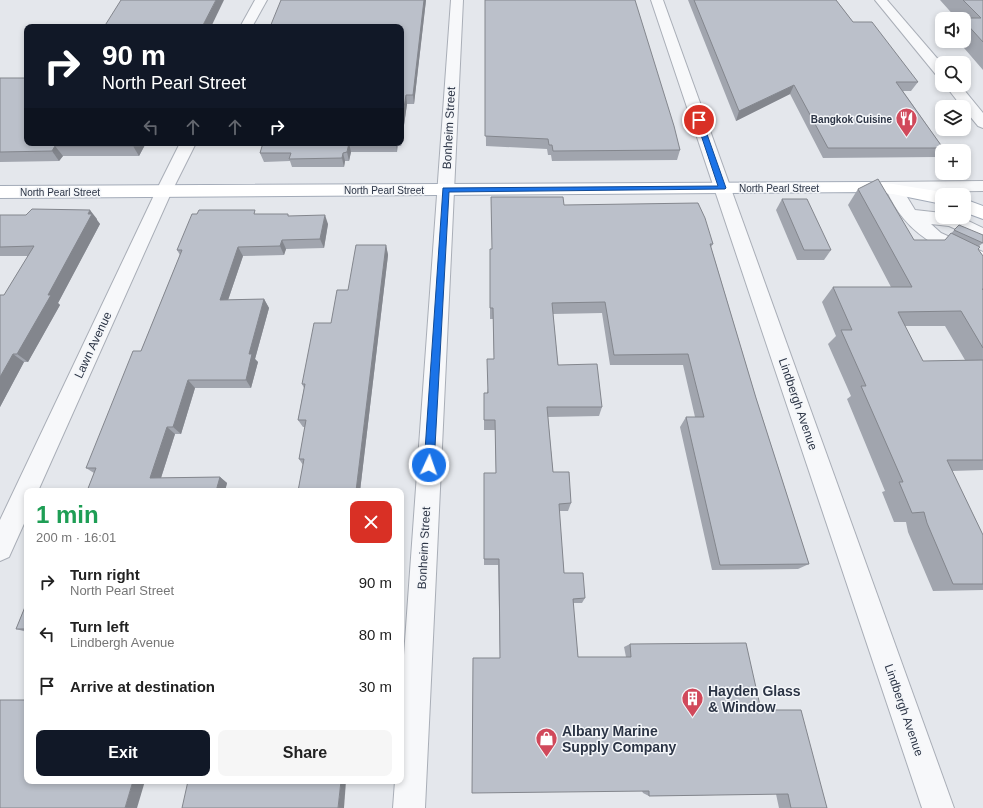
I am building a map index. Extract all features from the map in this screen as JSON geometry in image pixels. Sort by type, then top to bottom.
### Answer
[{"type":"main road","name":"North Pearl Street","points":[[0,192],[868,187]]},
{"type":"main road","points":[[868,187],[894,189],[935,197]]},
{"type":"main road","points":[[971,208],[983,213]]},
{"type":"street","points":[[248,24],[261,0]]},
{"type":"street","name":"Bonheim Street","points":[[409,808],[457,0]]},
{"type":"street","name":"Lindbergh Avenue","points":[[658,0],[938,808]]},
{"type":"street","points":[[881,0],[935,65]]},
{"type":"street","points":[[958,92],[983,123]]},
{"type":"street","name":"Lawn Avenue","points":[[28,488],[164,191],[186,146]]},
{"type":"street","name":"North Pearl Street","points":[[868,187],[983,186]]},
{"type":"street","points":[[894,189],[910,215],[935,237],[976,258],[983,259]]},
{"type":"street","points":[[910,215],[954,221],[983,235]]},
{"type":"street","name":"Lawn Avenue","points":[[0,548],[24,496]]},
{"type":"building","points":[[121,0],[216,0],[204,24],[106,24]]},
{"type":"building","points":[[281,0],[424,0],[413,95],[406,95],[404,108],[404,24],[271,24]]},
{"type":"building","points":[[485,0],[635,0],[680,150],[553,151],[552,145],[549,145],[548,139],[485,136]]},
{"type":"building","points":[[694,0],[836,0],[853,22],[872,22],[918,82],[896,82],[940,144],[935,144],[935,148],[828,148],[794,85],[739,111]]},
{"type":"building","points":[[963,0],[983,0],[983,42],[971,29],[971,18],[981,18]]},
{"type":"building","points":[[0,78],[24,78],[24,146],[55,146],[52,151],[0,152]]},
{"type":"building","points":[[262,146],[348,146],[347,152],[343,153],[342,158],[289,159],[291,153],[260,153]]},
{"type":"building","points":[[878,179],[914,240],[945,240],[951,233],[980,247],[978,249],[983,256],[983,348],[961,311],[898,312],[923,361],[983,360],[983,460],[947,460],[983,535],[983,584],[953,584],[927,523],[924,512],[912,513],[899,482],[903,482],[861,386],[866,386],[841,330],[852,330],[833,287],[912,287],[858,189]]},
{"type":"building","points":[[491,197],[563,197],[564,205],[698,203],[705,218],[713,244],[710,244],[756,398],[809,564],[720,565],[686,417],[704,417],[688,354],[614,355],[605,302],[552,303],[558,365],[597,364],[602,407],[547,407],[553,472],[569,472],[571,503],[559,504],[564,573],[583,573],[585,598],[573,599],[578,657],[631,657],[630,644],[746,643],[761,710],[801,710],[827,808],[791,808],[788,794],[649,796],[649,791],[472,793],[473,658],[500,658],[499,559],[484,559],[484,473],[496,473],[495,420],[484,420],[484,393],[488,393],[487,359],[494,359],[493,308],[490,308],[490,249],[492,249]]},
{"type":"building","points":[[782,199],[807,199],[831,250],[804,250]]},
{"type":"building","points":[[32,209],[90,210],[88,214],[92,214],[48,295],[51,295],[17,354],[13,354],[0,377],[0,295],[4,295],[34,246],[0,247],[0,215],[26,215]]},
{"type":"building","points":[[199,210],[255,210],[254,214],[288,214],[288,216],[325,215],[320,239],[282,240],[280,246],[238,247],[220,300],[264,299],[249,354],[252,354],[246,380],[188,380],[173,427],[167,427],[150,478],[220,477],[217,488],[88,488],[96,468],[86,468],[133,351],[141,351],[182,250],[177,250],[192,214],[197,214]]},
{"type":"building","points":[[959,225],[983,235],[983,243],[954,230]]},
{"type":"building","points":[[356,245],[386,245],[356,488],[299,488],[304,459],[299,459],[306,420],[298,420],[305,384],[302,384],[314,323],[331,323],[337,290],[348,290]]},
{"type":"building","points":[[24,609],[24,629],[16,629]]},
{"type":"building","points":[[0,700],[24,700],[24,784],[132,784],[125,808],[0,808]]},
{"type":"building","points":[[187,784],[341,784],[338,808],[182,808]]},
{"type":"place","name":"Bangkok Cuisine","points":[[907,138]]},
{"type":"place","name":"Hayden Glass & Window","points":[[693,718]]},
{"type":"place","name":"Albany Marine Supply Company","points":[[546,758]]},
{"type":"route","points":[[429,465],[445,190],[722,188],[699,120]]}]
